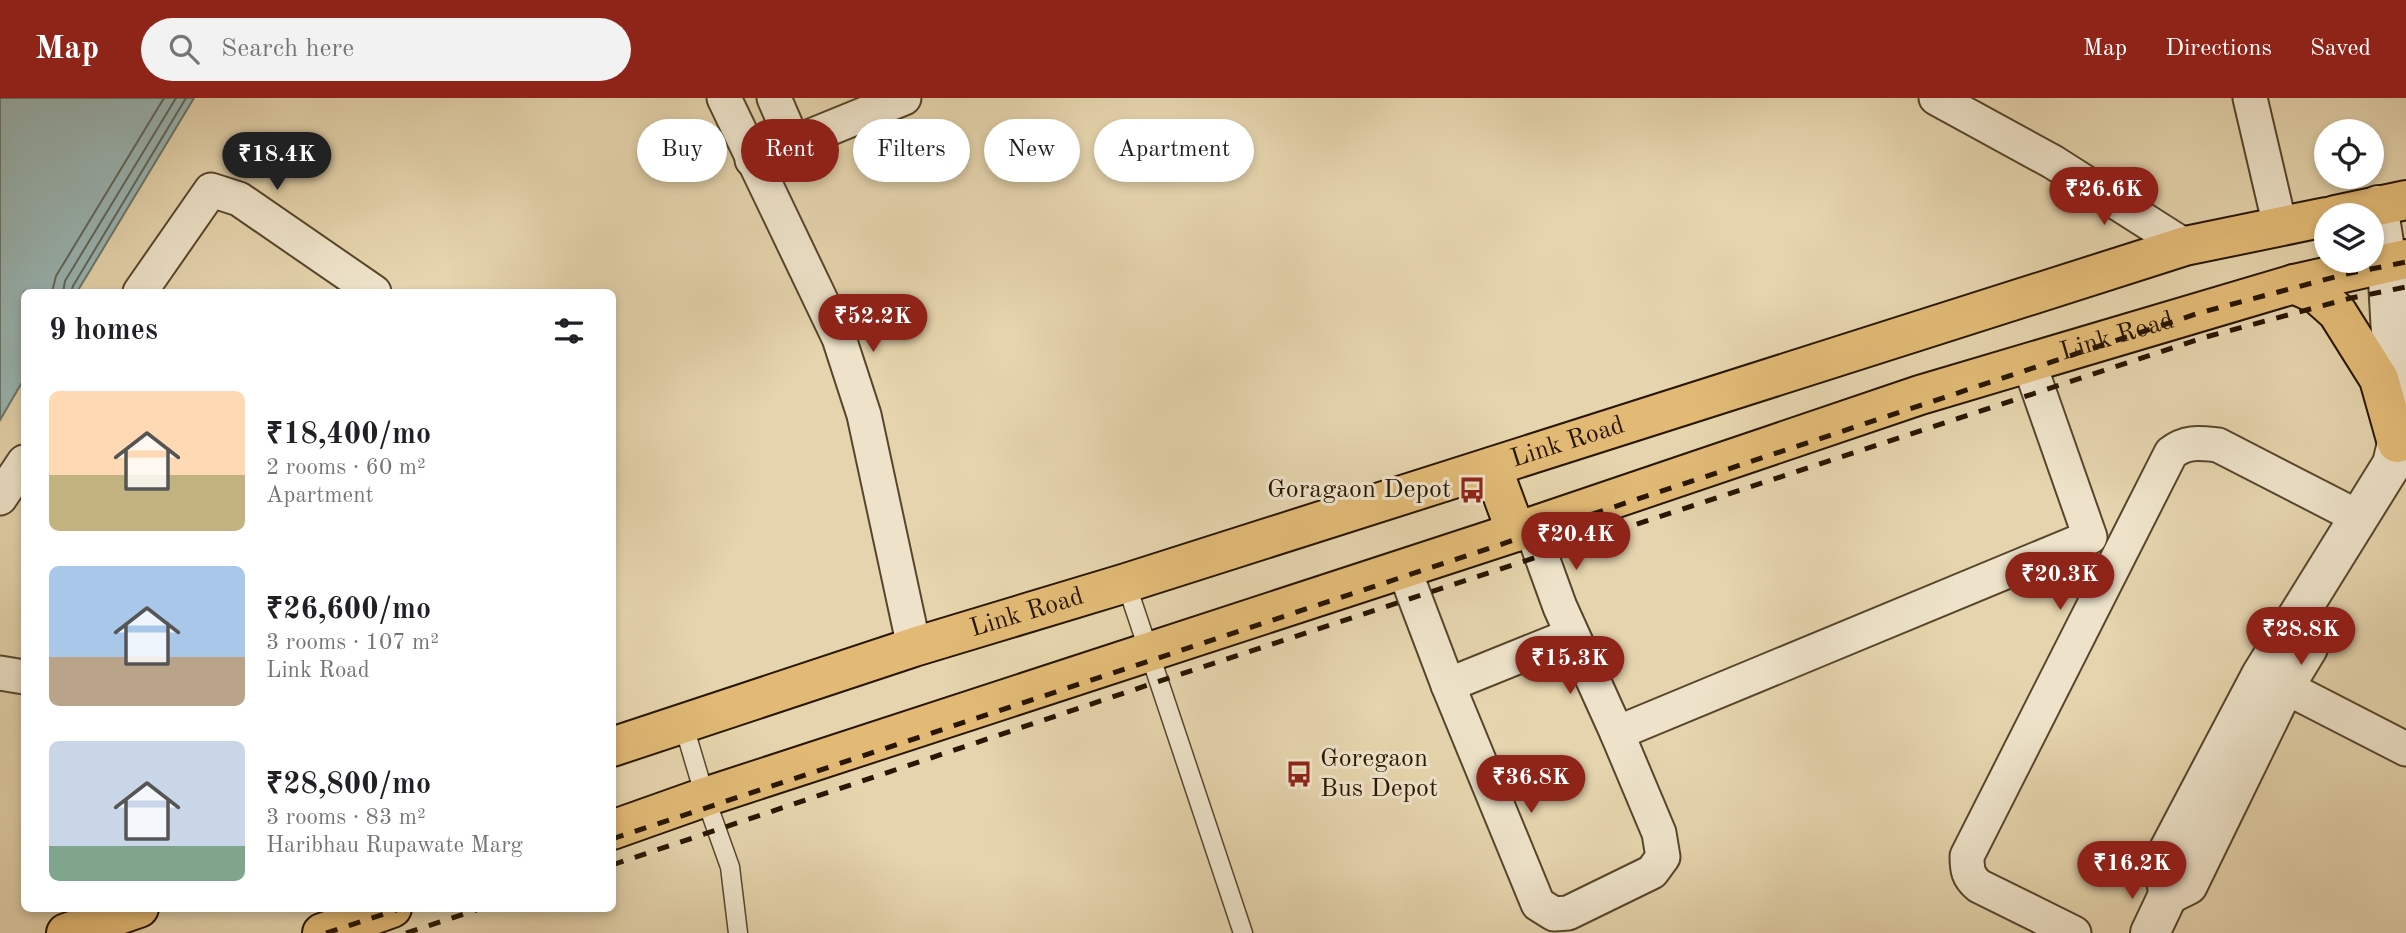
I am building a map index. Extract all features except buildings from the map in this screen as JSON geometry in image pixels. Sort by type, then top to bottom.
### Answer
[{"type":"main road","name":"Link Road","points":[[616,746],[914,647],[1126,583],[2185,246],[2314,219]]},
{"type":"main road","name":"Link Road","points":[[616,829],[705,797],[1524,530],[1920,395],[2400,254]]},
{"type":"main road","points":[[2294,284],[2318,295],[2337,312],[2379,379],[2402,461]]},
{"type":"main road","points":[[1903,335],[1920,395]]},
{"type":"main road","points":[[1492,467],[1524,530]]},
{"type":"main road","points":[[67,933],[127,912]]},
{"type":"main road","points":[[322,933],[381,912]]},
{"type":"street","points":[[724,98],[741,136]]},
{"type":"street","points":[[775,98],[784,119]]},
{"type":"street","points":[[839,124],[904,98]]},
{"type":"street","points":[[1936,98],[2053,162],[2185,246]]},
{"type":"street","points":[[2249,98],[2280,226]]},
{"type":"street","points":[[763,182],[839,338],[864,415],[914,647]]},
{"type":"street","points":[[142,289],[211,190],[239,198],[370,289]]},
{"type":"street","points":[[2150,933],[2168,895],[2164,859],[2402,461],[2400,254],[2395,202]]},
{"type":"street","points":[[2029,363],[2090,537],[2118,556]]},
{"type":"street","points":[[2074,933],[1979,886],[1971,879],[1967,870],[1967,856],[2163,464],[2182,444],[2218,444],[2358,517]]},
{"type":"street","points":[[2273,680],[2358,517],[2392,464],[2402,461]]},
{"type":"street","points":[[0,498],[21,466]]},
{"type":"street","points":[[1404,569],[1448,685],[1538,904],[1554,915],[1569,913],[1652,872],[1663,857],[1659,833],[1617,733],[1524,530]]},
{"type":"street","points":[[1617,733],[2090,537]]},
{"type":"street","points":[[1448,685],[1572,635]]},
{"type":"street","points":[[0,673],[21,676]]},
{"type":"street","points":[[2273,680],[2406,749]]},
{"type":"lane","points":[[1126,583],[1243,933]]},
{"type":"lane","points":[[683,723],[730,867],[738,933]]},
{"type":"water","points":[[0,98],[194,98],[79,289],[21,289],[21,384],[0,420]]},
{"type":"railway","points":[[616,838],[2199,313],[2346,274],[2406,262]]},
{"type":"railway","points":[[616,864],[1154,683],[2206,337],[2351,298],[2406,287]]},
{"type":"railway","points":[[326,933],[390,912]]},
{"type":"railway","points":[[406,933],[470,912]]},
{"type":"place","name":"Goragaon Depot","points":[[1472,490]]},
{"type":"place","name":"Goregaon Bus Depot","points":[[1299,774]]}]
